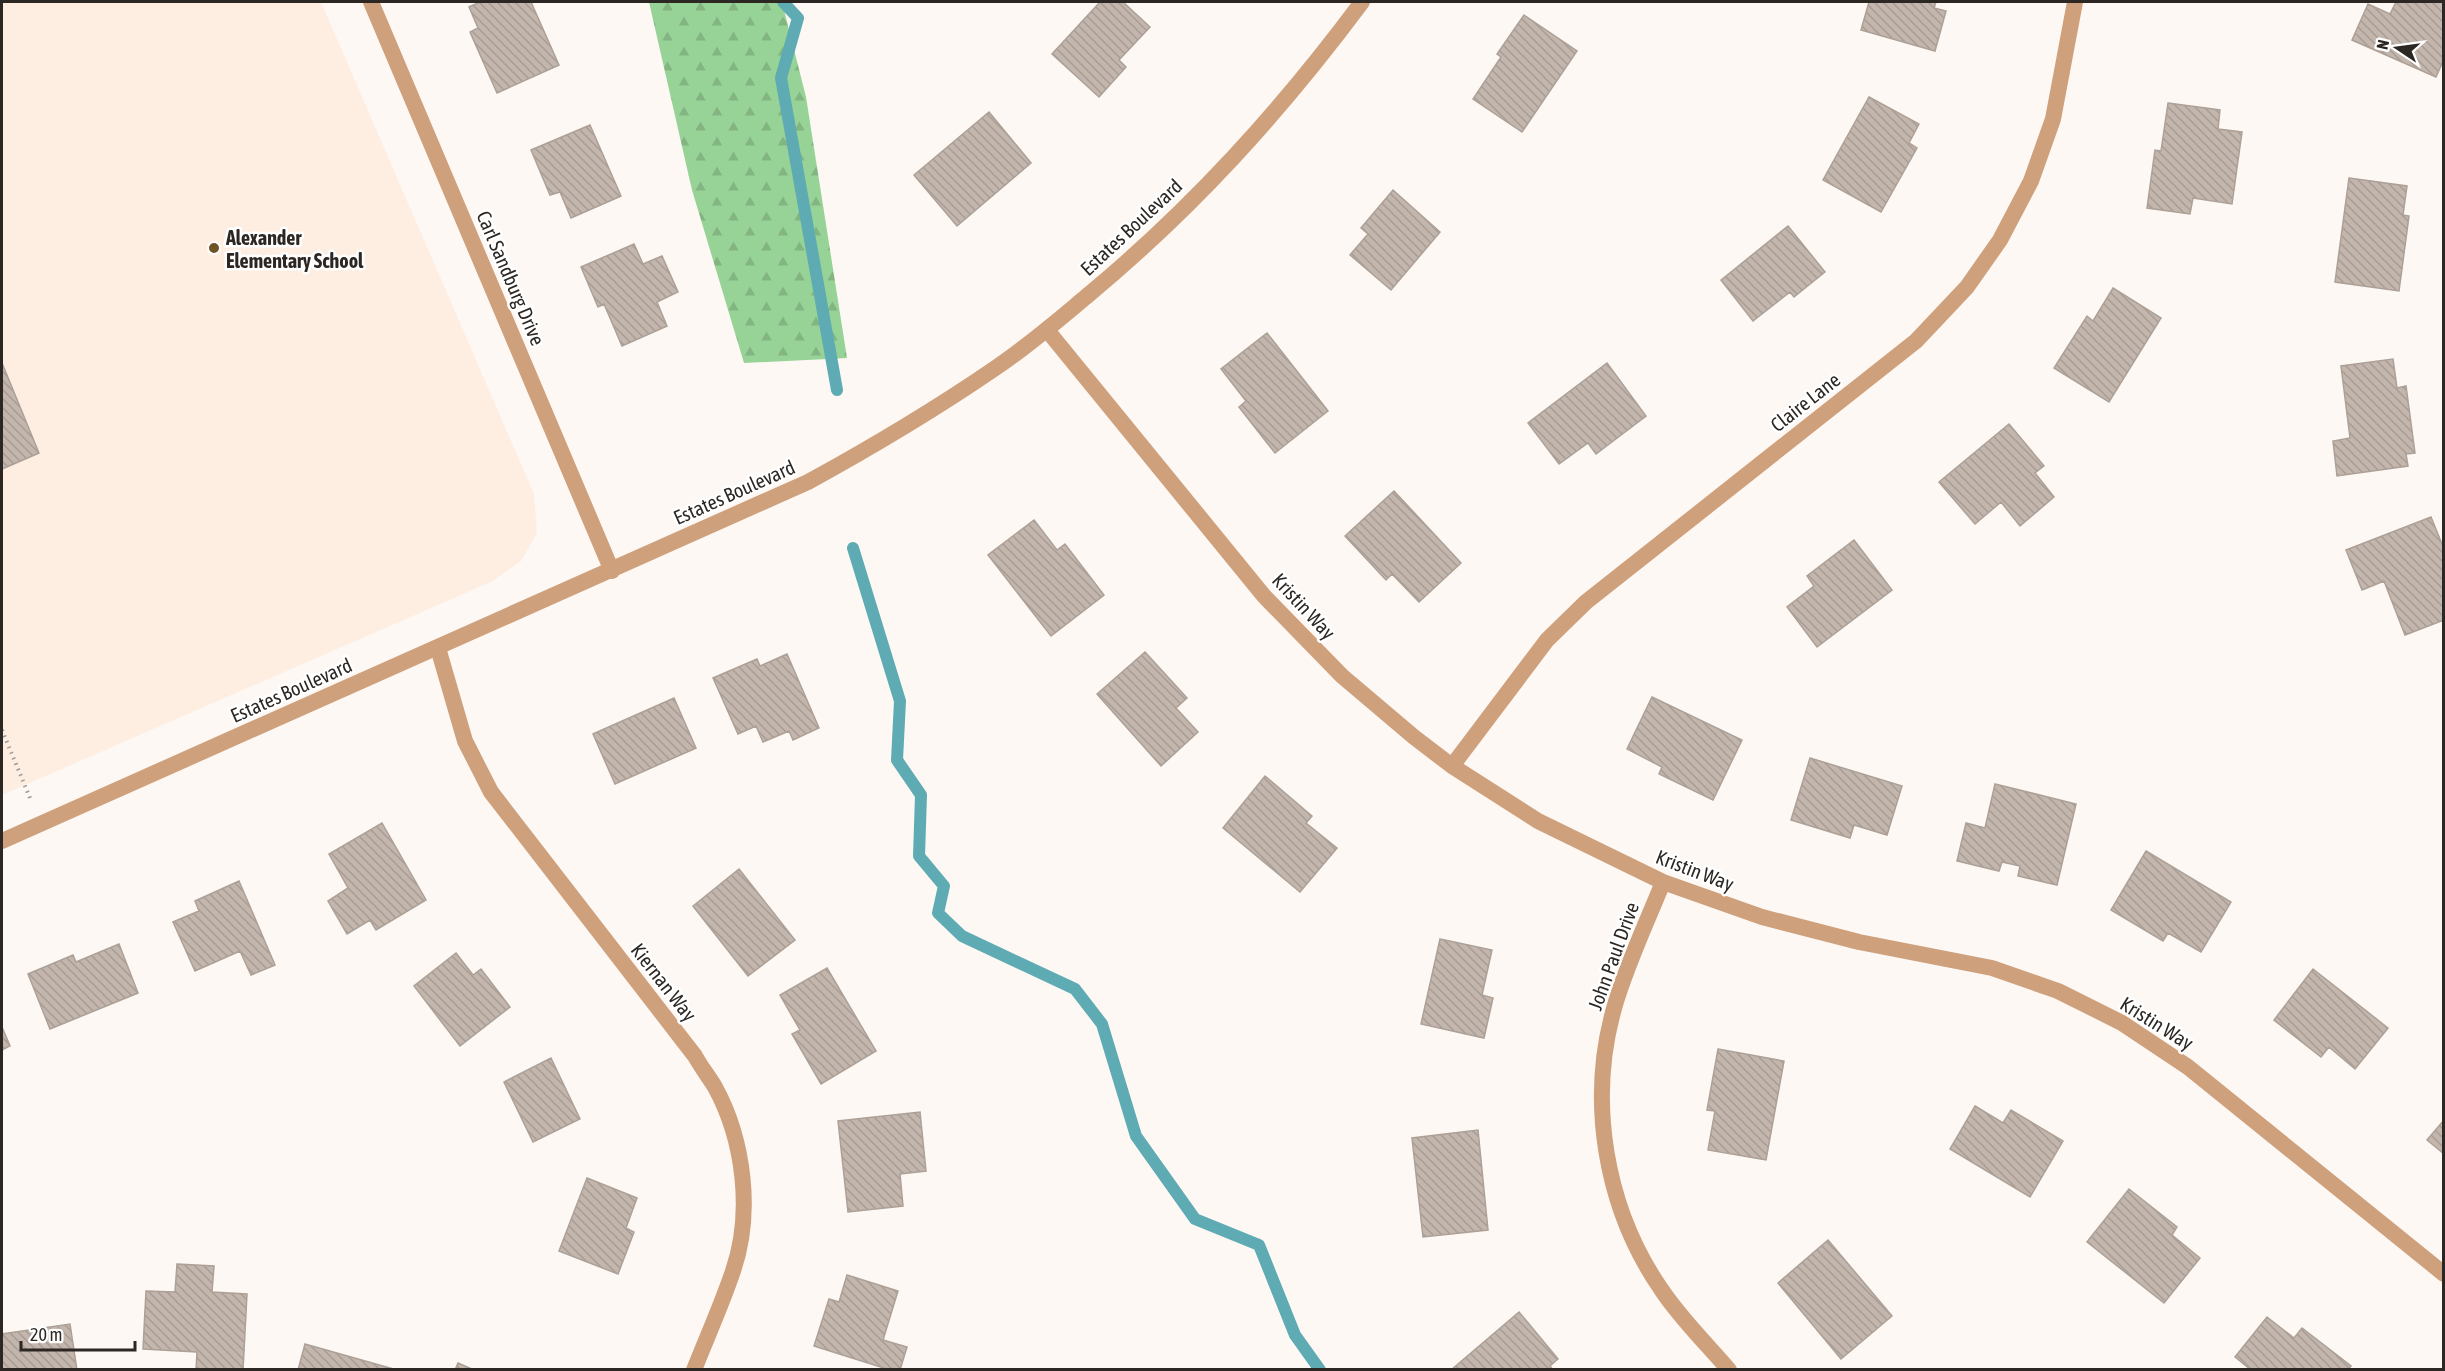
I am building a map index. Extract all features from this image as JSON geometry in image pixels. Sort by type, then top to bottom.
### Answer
[{"type":"street","name":"Carl Sandburg Drive","points":[[371,2],[612,571]]},
{"type":"street","name":"Estates Boulevard","points":[[2,841],[808,482],[904,429],[996,368],[1047,330],[1145,248],[1241,151],[1313,68],[1362,2]]},
{"type":"street","name":"Claire Lane","points":[[1452,765],[1547,640],[1586,602],[1916,341],[1967,287],[2000,240],[2031,181],[2053,119],[2075,2]]},
{"type":"street","name":"Kristin Way","points":[[1047,330],[1264,596],[1342,676],[1414,737],[1452,765],[1538,821],[1663,882],[1762,918],[1859,942],[1992,968],[2058,991],[2122,1023],[2188,1067],[2444,1274]]},
{"type":"street","name":"Kiernan Way","points":[[438,648],[465,741],[491,792],[694,1056],[715,1088],[733,1131],[742,1177],[743,1223],[734,1269],[694,1370]]},
{"type":"street","name":"John Paul Drive","points":[[1663,882],[1615,1004],[1604,1052],[1601,1116],[1610,1173],[1630,1234],[1661,1290],[1729,1370]]},
{"type":"path","points":[[2,730],[41,823]]},
{"type":"shaded area","name":"Alexander Elementary School","points":[[2,2],[321,2],[534,494],[537,533],[521,561],[493,581],[2,795]]},
{"type":"green space","points":[[649,2],[782,2],[806,97],[847,358],[744,363],[692,190]]},
{"type":"building","points":[[480,2],[531,2],[559,65],[497,93],[470,32],[478,28],[469,7]]},
{"type":"building","points":[[1100,2],[1123,2],[1150,27],[1119,60],[1126,67],[1099,97],[1052,54]]},
{"type":"building","points":[[1869,2],[1936,2],[1934,8],[1946,11],[1935,51],[1861,30]]},
{"type":"building","points":[[2396,2],[2444,2],[2444,59],[2436,77],[2352,40],[2368,4],[2390,14]]},
{"type":"building","points":[[1524,15],[1577,51],[1522,132],[1473,99],[1501,57],[1497,54]]},
{"type":"building","points":[[1869,97],[1919,124],[1909,143],[1917,148],[1881,212],[1823,180]]},
{"type":"building","points":[[2168,103],[2220,110],[2218,129],[2242,132],[2232,204],[2193,198],[2190,214],[2147,208],[2155,150],[2161,151]]},
{"type":"building","points":[[989,112],[1031,163],[957,226],[914,175]]},
{"type":"building","points":[[590,125],[621,196],[571,218],[560,192],[550,195],[531,150]]},
{"type":"building","points":[[2349,178],[2407,186],[2403,215],[2409,216],[2399,291],[2335,282]]},
{"type":"building","points":[[1393,190],[1440,232],[1391,290],[1350,255],[1368,234],[1361,228]]},
{"type":"building","points":[[1788,226],[1825,272],[1794,297],[1790,292],[1753,321],[1721,280]]},
{"type":"building","points":[[634,244],[643,264],[662,256],[678,292],[657,302],[667,326],[622,346],[604,304],[598,307],[581,267]]},
{"type":"building","points":[[2113,288],[2161,318],[2109,402],[2054,368],[2087,316],[2093,321]]},
{"type":"building","points":[[1267,333],[1328,411],[1275,453],[1239,407],[1246,401],[1221,369]]},
{"type":"building","points":[[2393,359],[2397,388],[2406,386],[2415,453],[2406,454],[2408,466],[2337,476],[2333,441],[2350,438],[2341,366]]},
{"type":"building","points":[[2,363],[39,453],[2,469]]},
{"type":"building","points":[[1607,363],[1646,416],[1596,454],[1588,443],[1559,464],[1528,423]]},
{"type":"building","points":[[2009,424],[2044,466],[2035,473],[2054,497],[2020,526],[2001,502],[1975,524],[1939,482]]},
{"type":"building","points":[[1394,491],[1461,563],[1419,602],[1392,574],[1386,580],[1345,536]]},
{"type":"building","points":[[2431,517],[2444,549],[2444,620],[2405,635],[2384,581],[2362,590],[2346,550]]},
{"type":"building","points":[[1034,520],[1057,550],[1065,544],[1104,595],[1051,636],[988,555]]},
{"type":"building","points":[[1854,540],[1892,590],[1817,647],[1787,607],[1814,586],[1807,576]]},
{"type":"building","points":[[1145,652],[1187,698],[1176,708],[1198,732],[1161,766],[1097,694]]},
{"type":"building","points":[[787,654],[819,728],[793,740],[789,731],[763,742],[756,726],[738,734],[713,678],[757,659],[760,666]]},
{"type":"building","points":[[1652,697],[1742,740],[1713,800],[1659,774],[1662,767],[1627,749]]},
{"type":"building","points":[[674,698],[696,748],[615,784],[593,734]]},
{"type":"building","points":[[1810,758],[1902,786],[1887,835],[1854,825],[1850,838],[1791,820]]},
{"type":"building","points":[[1265,776],[1312,816],[1306,823],[1337,848],[1300,892],[1223,828]]},
{"type":"building","points":[[1995,784],[2076,804],[2057,885],[2018,876],[2020,866],[2002,862],[1999,871],[1957,861],[1966,823],[1985,828]]},
{"type":"building","points":[[382,823],[426,900],[376,930],[370,920],[347,934],[328,901],[348,888],[329,854]]},
{"type":"building","points":[[2146,851],[2231,902],[2201,952],[2168,933],[2163,941],[2111,910]]},
{"type":"building","points":[[739,869],[795,940],[748,976],[693,906]]},
{"type":"building","points":[[239,881],[275,965],[251,975],[240,951],[195,971],[173,922],[199,911],[195,901]]},
{"type":"building","points":[[1440,939],[1492,950],[1482,995],[1493,998],[1484,1038],[1421,1024]]},
{"type":"building","points":[[119,944],[138,993],[50,1029],[28,974],[73,955],[76,962]]},
{"type":"building","points":[[456,953],[473,975],[481,969],[510,1007],[460,1046],[414,986]]},
{"type":"building","points":[[827,968],[876,1051],[821,1084],[792,1034],[800,1030],[780,995]]},
{"type":"building","points":[[2313,969],[2388,1028],[2355,1069],[2329,1047],[2321,1057],[2274,1020]]},
{"type":"building","points":[[2,1027],[10,1046],[2,1050]]},
{"type":"building","points":[[1718,1049],[1784,1061],[1766,1160],[1708,1150],[1715,1111],[1707,1110]]},
{"type":"building","points":[[551,1058],[580,1119],[533,1142],[504,1082]]},
{"type":"building","points":[[1975,1106],[2003,1123],[2011,1110],[2063,1141],[2030,1197],[1950,1149]]},
{"type":"building","points":[[920,1112],[926,1171],[900,1174],[903,1206],[848,1212],[838,1121]]},
{"type":"building","points":[[2444,1120],[2444,1154],[2427,1140]]},
{"type":"building","points":[[1478,1130],[1488,1230],[1423,1237],[1412,1138]]},
{"type":"building","points":[[587,1178],[637,1198],[626,1228],[634,1232],[618,1274],[559,1251]]},
{"type":"building","points":[[2129,1189],[2177,1227],[2172,1235],[2200,1258],[2164,1303],[2087,1242]]},
{"type":"building","points":[[1828,1240],[1892,1316],[1841,1359],[1778,1283]]},
{"type":"building","points":[[177,1264],[214,1266],[212,1292],[247,1294],[243,1370],[196,1370],[197,1352],[143,1349],[146,1291],[175,1292]]},
{"type":"building","points":[[847,1275],[898,1291],[883,1340],[907,1347],[900,1370],[890,1370],[814,1346],[829,1299],[839,1302]]},
{"type":"building","points":[[1519,1312],[1558,1359],[1550,1366],[1553,1370],[1451,1370]]},
{"type":"building","points":[[2267,1317],[2294,1338],[2302,1328],[2351,1366],[2348,1370],[2251,1370],[2235,1357]]},
{"type":"building","points":[[70,1324],[77,1370],[2,1370],[2,1334]]},
{"type":"building","points":[[305,1344],[397,1370],[298,1370]]},
{"type":"building","points":[[458,1363],[474,1370],[455,1370]]},
{"type":"waterway","points":[[783,2],[798,18],[781,78],[837,390]]},
{"type":"waterway","points":[[853,548],[900,701],[897,760],[921,795],[919,856],[944,886],[938,913],[962,936],[1075,989],[1102,1024],[1136,1136],[1195,1219],[1259,1245],[1295,1335],[1320,1370]]},
{"type":"place","name":"Alexander Elementary School","points":[[214,248]]}]
